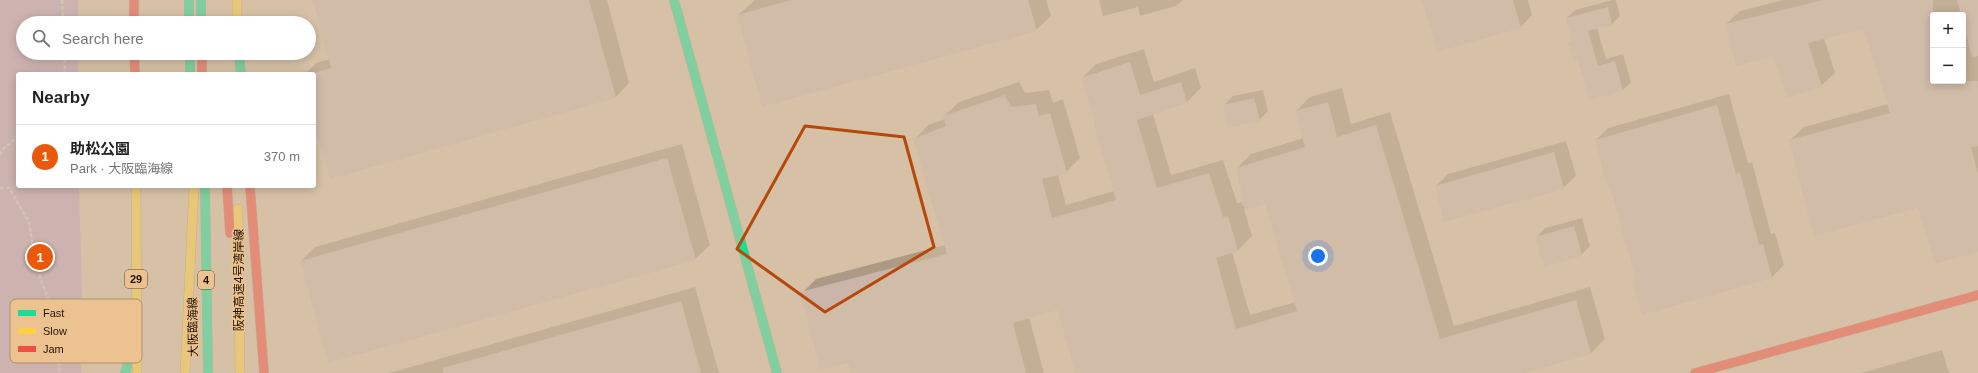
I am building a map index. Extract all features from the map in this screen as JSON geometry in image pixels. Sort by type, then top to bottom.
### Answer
[{"type":"main road","points":[[134,0],[134,16]]},
{"type":"main road","points":[[189,0],[189,16]]},
{"type":"main road","points":[[195,0],[195,16]]},
{"type":"main road","points":[[201,0],[202,16]]},
{"type":"main road","points":[[237,0],[237,16]]},
{"type":"main road","points":[[674,0],[777,373]]},
{"type":"main road","points":[[134,60],[134,72]]},
{"type":"main road","points":[[190,60],[190,72]]},
{"type":"main road","points":[[195,60],[195,72]]},
{"type":"main road","points":[[202,60],[202,72]]},
{"type":"main road","points":[[238,60],[238,72]]},
{"type":"main road","points":[[239,60],[241,72]]},
{"type":"main road","name":"29","points":[[136,188],[137,299]]},
{"type":"main road","name":"大阪臨海線","points":[[191,188],[193,373]]},
{"type":"main road","points":[[185,373],[194,188]]},
{"type":"main road","name":"4","points":[[205,188],[208,373]]},
{"type":"main road","points":[[227,188],[230,218],[229,286]]},
{"type":"main road","points":[[250,188],[264,373]]},
{"type":"main road","name":"阪神高速4号湾岸線","points":[[238,202],[240,373]]},
{"type":"main road","points":[[1695,373],[1978,295]]},
{"type":"main road","points":[[230,323],[240,373]]},
{"type":"main road","points":[[125,373],[128,363]]},
{"type":"path","points":[[62,0],[63,16]]},
{"type":"path","points":[[64,60],[65,72]]},
{"type":"path","points":[[0,155],[1,150],[16,139]]},
{"type":"path","points":[[0,188],[9,188],[29,222],[35,262],[48,299]]},
{"type":"path","points":[[59,363],[59,373]]},
{"type":"highlighted area","points":[[805,126],[904,137],[934,247],[825,312],[737,249]]},
{"type":"shaded area","points":[[0,0],[78,0],[78,16],[16,16],[16,60],[78,60],[78,72],[16,72],[16,188],[79,188],[82,299],[10,299],[10,363],[81,363],[81,373],[0,373]]},
{"type":"building","points":[[313,0],[589,0],[616,98],[330,179],[316,130],[316,72],[331,68]]},
{"type":"building","points":[[791,0],[1028,0],[1037,31],[762,107],[737,15]]},
{"type":"building","points":[[1422,0],[1513,0],[1521,28],[1437,52]]},
{"type":"building","points":[[1823,0],[1933,0],[1933,12],[1930,12],[1930,84],[1966,84],[1966,81],[1978,81],[1978,146],[1971,147],[1978,174],[1978,252],[1935,264],[1918,208],[1814,236],[1789,140],[1890,113],[1864,29],[1808,43],[1822,87],[1787,98],[1774,56],[1736,66],[1725,24]]},
{"type":"building","points":[[1957,0],[1978,0],[1978,56],[1972,57],[1966,34],[1966,12],[1960,12]]},
{"type":"building","points":[[1608,7],[1612,25],[1588,31],[1598,66],[1615,61],[1623,91],[1589,100],[1578,61],[1574,62],[1568,43],[1572,42],[1566,18]]},
{"type":"building","points":[[1130,62],[1140,95],[1181,82],[1187,103],[1137,120],[1157,188],[1209,173],[1223,217],[1228,216],[1238,251],[1216,258],[1236,329],[1297,311],[1265,204],[1245,210],[1236,168],[1305,147],[1295,111],[1328,102],[1337,137],[1376,125],[1440,339],[1576,300],[1591,354],[1525,373],[1075,373],[1058,310],[1013,323],[1026,373],[851,373],[848,363],[820,370],[800,292],[947,254],[913,139],[946,126],[943,116],[1005,95],[1011,107],[1036,104],[1039,116],[1050,113],[1067,173],[1042,179],[1052,218],[1116,200],[1094,125],[1096,124],[1081,78]]},
{"type":"building","points":[[1254,98],[1260,121],[1227,128],[1223,105]]},
{"type":"building","points":[[1717,105],[1736,174],[1740,173],[1759,245],[1763,244],[1772,278],[1642,315],[1632,281],[1636,280],[1595,140]]},
{"type":"building","points":[[1554,152],[1564,189],[1444,222],[1435,186]]},
{"type":"building","points":[[667,158],[696,260],[328,363],[300,261]]},
{"type":"building","points":[[1574,226],[1582,256],[1544,267],[1535,237]]},
{"type":"building","points":[[681,301],[701,373],[443,373],[443,368]]},
{"type":"traffic: fast","points":[[189,0],[189,16]]},
{"type":"traffic: fast","points":[[201,0],[201,16]]},
{"type":"traffic: fast","points":[[674,0],[777,373]]},
{"type":"traffic: fast","points":[[190,60],[190,72]]},
{"type":"traffic: fast","points":[[240,60],[241,72]]},
{"type":"traffic: fast","points":[[205,188],[208,373]]},
{"type":"traffic: fast","points":[[125,373],[128,363]]},
{"type":"traffic: slow","points":[[237,0],[237,16]]},
{"type":"traffic: slow","points":[[136,188],[137,299]]},
{"type":"traffic: slow","points":[[185,373],[194,188]]},
{"type":"traffic: slow","points":[[238,209],[240,373]]},
{"type":"traffic: slow","points":[[137,363],[137,373]]},
{"type":"traffic: jam","points":[[134,0],[134,16]]},
{"type":"traffic: jam","points":[[134,60],[135,72]]},
{"type":"traffic: jam","points":[[202,60],[202,72]]},
{"type":"traffic: jam","points":[[227,188],[230,233]]},
{"type":"traffic: jam","points":[[250,188],[264,373]]},
{"type":"traffic: jam","points":[[1695,373],[1978,295]]},
{"type":"place","name":"助松公園","points":[[40,257]]}]
